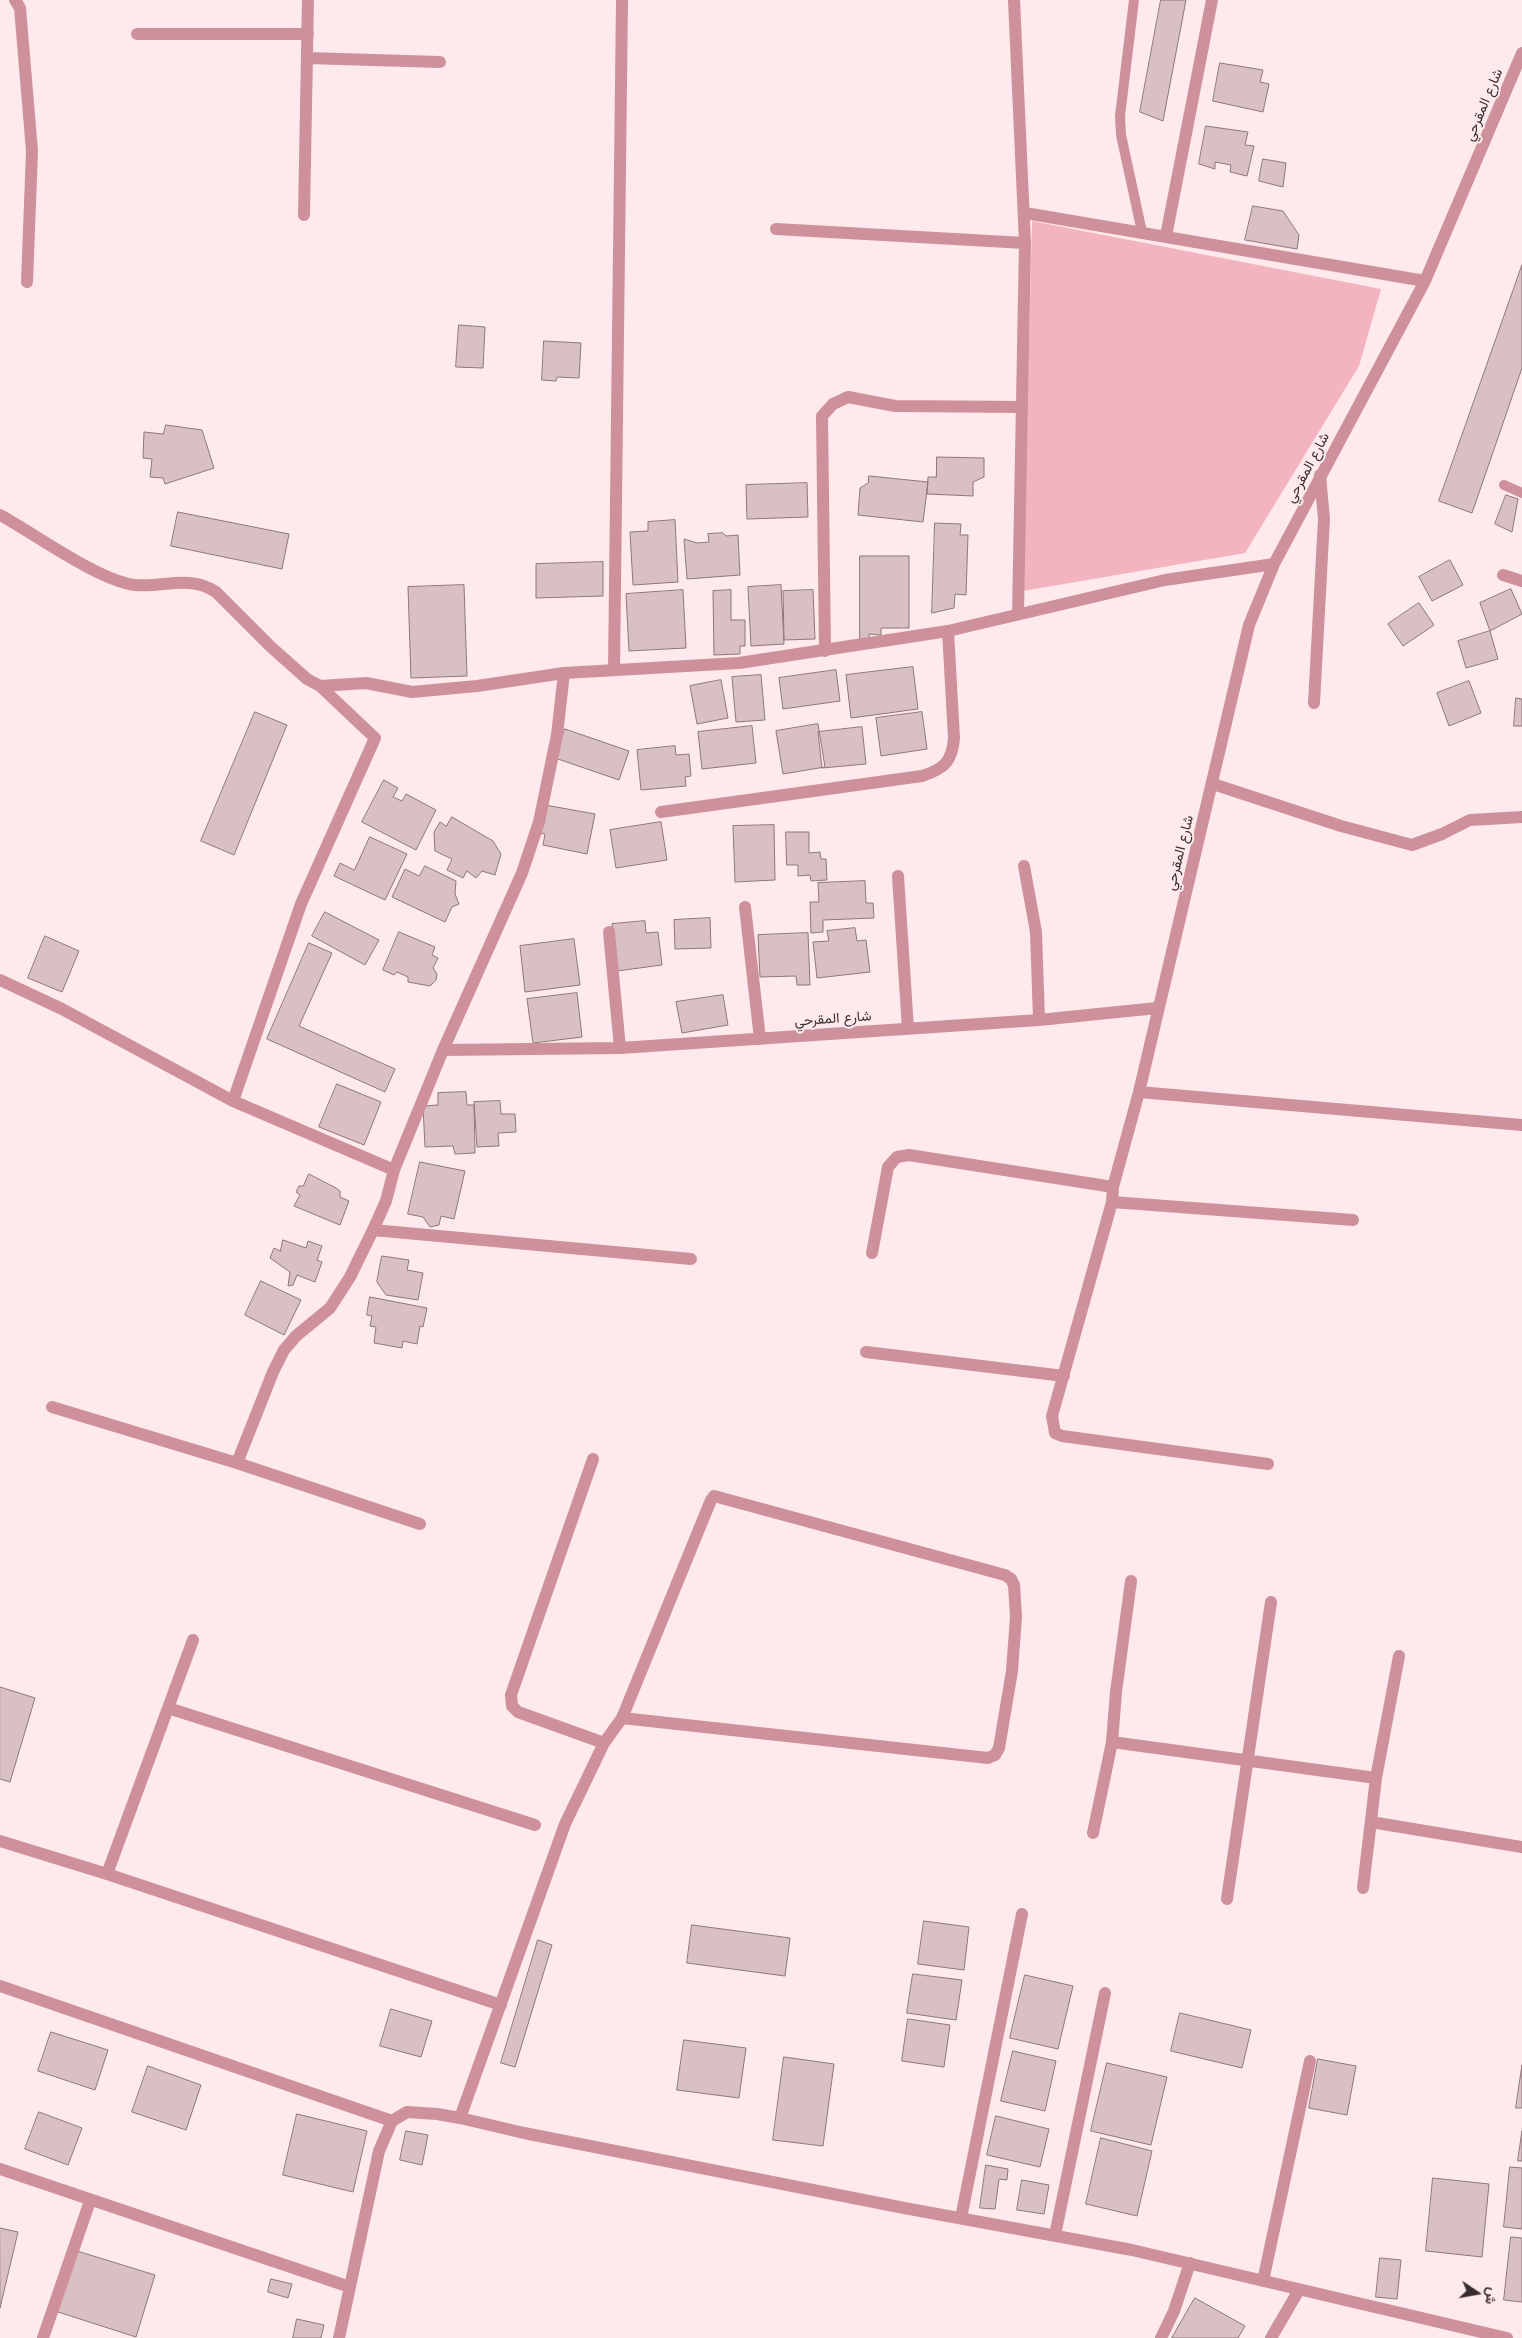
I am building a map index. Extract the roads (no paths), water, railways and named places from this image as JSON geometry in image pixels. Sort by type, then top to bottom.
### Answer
[{"type":"street","points":[[15,0],[20,8],[32,151],[27,282]]},
{"type":"street","points":[[304,215],[308,0]]},
{"type":"street","points":[[614,668],[622,0]]},
{"type":"street","points":[[1014,0],[1025,213],[1018,614]]},
{"type":"street","points":[[1166,236],[1212,0]]},
{"type":"street","points":[[137,34],[308,34]]},
{"type":"street","name":"شارع المقرحي","points":[[443,1050],[620,1048],[1038,1020],[1157,1008],[1213,784],[1249,625],[1274,564],[1425,281],[1522,53]]},
{"type":"street","points":[[308,58],[440,62]]},
{"type":"street","points":[[1025,213],[1425,281]]},
{"type":"street","points":[[776,229],[1025,243]]},
{"type":"street","points":[[824,651],[822,416],[833,404],[848,397],[895,406],[1022,407]]},
{"type":"street","points":[[1314,702],[1324,519],[1320,475]]},
{"type":"street","points":[[0,515],[120,582],[158,586],[188,582],[206,585],[216,592],[306,679],[320,686],[375,738],[302,904],[233,1101]]},
{"type":"street","points":[[320,686],[366,683],[412,692],[477,686],[564,673],[614,668],[740,663],[948,631],[1166,580],[1274,564]]},
{"type":"street","points":[[1503,575],[1522,581]]},
{"type":"street","points":[[661,812],[922,776],[936,771],[952,754],[954,738],[948,631]]},
{"type":"street","points":[[237,1463],[273,1372],[284,1350],[296,1336],[330,1308],[350,1277],[374,1230],[386,1201],[394,1170],[443,1050],[522,873],[539,822],[557,735],[564,673]]},
{"type":"street","points":[[1213,784],[1341,826],[1412,845],[1442,834],[1470,820],[1522,818]]},
{"type":"street","points":[[1024,866],[1036,932],[1038,1020]]},
{"type":"street","points":[[898,876],[908,1029]]},
{"type":"street","points":[[744,906],[760,1039]]},
{"type":"street","points":[[609,932],[620,1048]]},
{"type":"street","points":[[0,980],[62,1009],[233,1101],[394,1170]]},
{"type":"street","points":[[1157,1008],[1112,1202],[1052,1416],[1055,1432],[1062,1436],[1268,1464]]},
{"type":"street","points":[[1139,1092],[1522,1125]]},
{"type":"street","points":[[872,1253],[888,1167],[897,1157],[909,1154],[1114,1187]]},
{"type":"street","points":[[1112,1202],[1353,1220]]},
{"type":"street","points":[[374,1230],[691,1259]]},
{"type":"street","points":[[866,1352],[1064,1376]]},
{"type":"street","points":[[52,1407],[237,1463],[420,1524]]},
{"type":"street","points":[[593,1459],[511,1696],[512,1706],[518,1712],[604,1743]]},
{"type":"street","points":[[460,2118],[565,1824],[604,1743],[622,1718],[714,1496],[1005,1575],[1011,1578],[1014,1585],[1016,1618],[1012,1671],[999,1748],[995,1755],[988,1758],[622,1718]]},
{"type":"street","points":[[1093,1833],[1112,1742],[1116,1692],[1131,1582]]},
{"type":"street","points":[[1227,1899],[1271,1602]]},
{"type":"street","points":[[107,1874],[193,1640]]},
{"type":"street","points":[[1363,1888],[1376,1778],[1399,1656]]},
{"type":"street","points":[[168,1708],[534,1825]]},
{"type":"street","points":[[1112,1742],[1376,1778]]},
{"type":"street","points":[[1371,1822],[1522,1847]]},
{"type":"street","points":[[0,1841],[107,1874],[501,2005]]},
{"type":"street","points":[[961,2218],[1022,1914]]},
{"type":"street","points":[[0,1986],[392,2121]]},
{"type":"street","points":[[1055,2235],[1105,1993]]},
{"type":"street","points":[[1263,2281],[1310,2061]]},
{"type":"street","points":[[339,2338],[380,2151],[392,2121],[407,2112],[460,2118],[562,2140],[1055,2235],[1190,2263],[1481,2335],[1506,2338]]},
{"type":"street","points":[[0,2169],[90,2201],[350,2287]]},
{"type":"street","points":[[43,2338],[90,2201]]},
{"type":"street","points":[[1161,2338],[1174,2311],[1190,2263]]},
{"type":"street","points":[[1271,2338],[1299,2290]]},
{"type":"lane","points":[[1134,0],[1120,116],[1121,135],[1142,232]]},
{"type":"lane","points":[[1504,485],[1522,493]]}]
